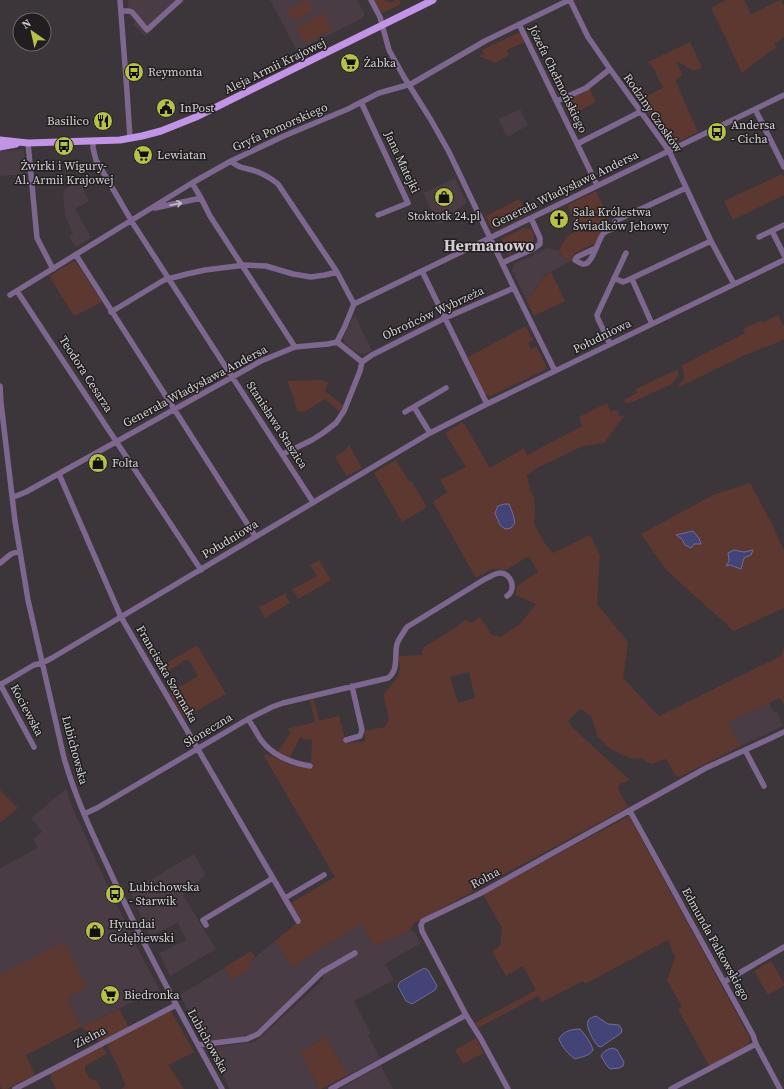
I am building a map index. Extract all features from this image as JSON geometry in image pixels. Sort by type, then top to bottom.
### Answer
[{"type":"main road","name":"Aleja Armii Krajowej","points":[[0,147],[27,143],[93,141],[130,138],[161,131],[184,122],[433,0]]},
{"type":"main road","name":"Aleja Armii Krajowej","points":[[0,140],[27,143]]},
{"type":"street","points":[[120,0],[130,138]]},
{"type":"street","points":[[121,11],[132,12],[147,30],[180,0]]},
{"type":"street","points":[[371,0],[380,17],[389,50],[408,84],[431,120],[448,152],[555,371]]},
{"type":"street","name":"Gryfa Pomorskiego","points":[[10,295],[192,183],[232,161],[385,91],[411,84],[485,41],[570,0]]},
{"type":"street","name":"Rodziny Czosków","points":[[570,0],[588,37],[669,151],[711,241],[734,284]]},
{"type":"street","name":"Józefa Chełmońskiego","points":[[519,24],[598,185]]},
{"type":"street","points":[[557,101],[586,88],[610,69]]},
{"type":"street","name":"Generała Władysława Andersa","points":[[354,304],[784,95]]},
{"type":"street","name":"Jana Matejki","points":[[361,102],[408,203],[378,215]]},
{"type":"street","points":[[755,109],[784,168]]},
{"type":"street","name":"Józefa Chełmońskiego","points":[[577,144],[640,112]]},
{"type":"street","name":"Stanisława Staszica","points":[[93,141],[96,160],[132,221],[313,502]]},
{"type":"street","points":[[27,143],[37,238],[53,269]]},
{"type":"street","points":[[232,161],[240,167],[258,172],[273,179],[278,184],[337,272],[354,304],[337,342],[362,362],[360,371],[344,411],[336,423],[323,433],[283,454]]},
{"type":"street","points":[[192,183],[210,216],[294,347]]},
{"type":"street","points":[[596,248],[603,233],[614,228],[615,221],[686,188]]},
{"type":"street","points":[[150,209],[201,198]]},
{"type":"street","points":[[502,263],[533,249],[540,244],[540,238],[531,218]]},
{"type":"street","points":[[759,237],[784,225]]},
{"type":"street","points":[[772,231],[784,255]]},
{"type":"street","points":[[614,278],[623,282],[632,279],[711,241]]},
{"type":"street","points":[[610,344],[597,315],[626,253]]},
{"type":"street","points":[[76,255],[256,536]]},
{"type":"street","name":"Południowa","points":[[0,685],[34,665],[42,663],[121,617],[430,433],[784,260]]},
{"type":"street","points":[[112,312],[164,280],[205,270],[253,265],[266,266],[293,274],[311,277],[337,272]]},
{"type":"street","points":[[422,271],[487,404]]},
{"type":"street","points":[[632,279],[652,324]]},
{"type":"street","name":"Obrońców Wybrzeża","points":[[362,362],[372,355],[445,318],[514,288]]},
{"type":"street","name":"Teodora Cesarza","points":[[17,291],[201,570]]},
{"type":"street","name":"Generała Władysława Andersa","points":[[12,496],[26,492],[261,361],[294,347],[337,342]]},
{"type":"street","name":"Lubichowska","points":[[0,386],[2,420],[28,600],[64,758],[73,789],[140,936],[222,1089]]},
{"type":"street","points":[[405,412],[446,388]]},
{"type":"street","points":[[414,407],[430,433]]},
{"type":"street","name":"Franciszka Szornaka","points":[[59,474],[121,617],[298,921]]},
{"type":"street","points":[[0,563],[11,554],[20,551]]},
{"type":"street","name":"Słoneczna","points":[[84,814],[97,808],[248,719],[272,707],[392,676],[395,671],[397,644],[407,627],[485,579],[497,573],[502,573],[507,576],[513,588],[511,593],[507,596]]},
{"type":"street","name":"Kociewska","points":[[0,685],[34,747]]},
{"type":"street","points":[[346,740],[360,736],[362,730],[352,686]]},
{"type":"street","points":[[248,719],[261,740],[270,750],[290,762],[310,766]]},
{"type":"street","name":"Rolna","points":[[466,1015],[422,931],[421,925],[423,921],[479,894],[706,768],[784,732]]},
{"type":"street","points":[[745,750],[764,786]]},
{"type":"street","name":"Edmunda Falkowskiego","points":[[630,811],[753,1035],[756,1044],[780,1089]]},
{"type":"street","points":[[285,898],[324,875]]},
{"type":"street","points":[[206,925],[203,920],[273,878]]},
{"type":"street","points":[[724,982],[784,947]]},
{"type":"street","points":[[198,1045],[247,1040],[253,1037],[322,972],[355,953]]},
{"type":"street","name":"Zielna","points":[[15,1089],[176,1005]]},
{"type":"street","points":[[332,1089],[466,1015],[481,1039],[505,1088]]},
{"type":"street","points":[[671,1089],[756,1044]]},
{"type":"shaded area","points":[[128,0],[186,0],[162,20],[146,37],[133,24],[136,21],[129,15]]},
{"type":"shaded area","points":[[270,0],[357,0],[365,14],[363,18],[297,51]]},
{"type":"shaded area","points":[[308,0],[314,10],[293,22],[287,10]]},
{"type":"shaded area","points":[[374,0],[385,0],[391,3],[399,0],[401,4],[382,13]]},
{"type":"shaded area","points":[[726,0],[744,0],[751,14],[780,0],[784,6],[784,37],[775,43],[776,48],[742,73],[711,8]]},
{"type":"shaded area","points":[[324,13],[332,29],[305,44],[296,28]]},
{"type":"shaded area","points":[[520,32],[525,42],[507,50],[509,55],[496,63],[479,56],[484,54],[482,50]]},
{"type":"shaded area","points":[[690,42],[702,68],[692,71],[678,62],[677,64],[683,75],[675,80],[698,132],[673,144],[669,143],[639,100],[663,88],[654,69],[648,62]]},
{"type":"shaded area","points":[[589,87],[596,102],[569,116],[562,100]]},
{"type":"shaded area","points":[[520,109],[528,125],[507,137],[498,119]]},
{"type":"shaded area","points":[[24,150],[24,162],[27,162],[28,174],[0,176],[0,151]]},
{"type":"shaded area","points":[[782,174],[784,177],[784,195],[733,220],[724,201]]},
{"type":"shaded area","points":[[455,178],[467,203],[457,210],[457,215],[438,224],[423,193]]},
{"type":"shaded area","points":[[81,180],[89,201],[75,209],[91,237],[75,248],[69,236],[73,234],[65,215],[63,193],[64,190]]},
{"type":"shaded area","points":[[596,191],[609,218],[595,243],[575,253],[571,261],[563,257],[559,250],[567,236],[579,230],[567,205]]},
{"type":"shaded area","points":[[519,199],[527,215],[495,229],[491,228],[486,216]]},
{"type":"shaded area","points":[[523,228],[532,229],[534,234],[533,241],[529,247],[528,243],[520,247],[520,251],[519,247],[511,251],[510,256],[502,240],[503,238]]},
{"type":"shaded area","points":[[548,248],[559,251],[563,257],[571,261],[545,275],[531,296],[526,299],[512,271],[514,264]]},
{"type":"shaded area","points":[[74,261],[102,302],[74,316],[49,276]]},
{"type":"shaded area","points":[[551,272],[565,301],[534,316],[526,299],[533,293],[543,278]]},
{"type":"shaded area","points":[[778,315],[784,325],[784,339],[745,355],[677,388],[684,378],[681,366],[745,333],[743,329],[760,321],[764,322]]},
{"type":"shaded area","points":[[354,316],[372,351],[364,354],[355,352],[345,343],[343,338]]},
{"type":"shaded area","points":[[526,326],[533,341],[528,343],[531,349],[536,346],[546,366],[545,370],[491,396],[485,394],[468,357]]},
{"type":"shaded area","points":[[678,369],[678,376],[672,384],[630,403],[625,403],[624,400],[637,393],[636,389]]},
{"type":"shaded area","points":[[322,380],[328,382],[325,391],[343,405],[340,412],[325,399],[304,412],[297,411],[287,381]]},
{"type":"shaded area","points":[[607,403],[611,412],[614,410],[618,411],[619,416],[624,416],[604,443],[583,446],[535,469],[527,475],[530,489],[534,498],[534,523],[544,542],[553,553],[590,535],[600,555],[597,604],[628,643],[623,678],[659,716],[781,656],[784,647],[784,705],[780,698],[728,722],[738,743],[743,745],[679,777],[675,775],[666,759],[651,764],[641,758],[632,759],[609,748],[598,737],[591,716],[580,709],[568,721],[573,728],[630,780],[620,784],[618,789],[628,807],[413,924],[411,930],[374,946],[361,924],[292,967],[275,941],[301,920],[291,903],[335,877],[264,756],[266,754],[291,765],[310,769],[312,740],[300,737],[289,759],[278,752],[291,732],[286,729],[315,722],[310,700],[314,699],[319,721],[339,716],[346,743],[365,741],[364,731],[385,727],[389,719],[383,695],[397,678],[400,669],[398,656],[422,655],[424,647],[465,620],[472,623],[480,617],[492,635],[501,637],[520,624],[536,604],[515,595],[517,586],[538,572],[529,556],[506,570],[492,569],[476,578],[433,502],[447,492],[440,480],[466,467],[445,433],[463,422],[490,468],[524,448],[527,455],[582,426],[579,417]],"holes":[[[469,672],[475,698],[458,703],[450,677]]]},
{"type":"shaded area","points":[[349,445],[362,468],[347,476],[335,457],[346,450]]},
{"type":"shaded area","points":[[396,460],[409,481],[412,482],[427,507],[402,522],[374,473]]},
{"type":"shaded area","points":[[750,483],[773,526],[784,551],[784,608],[734,631],[667,571],[641,534],[713,495]],"holes":[[[693,531],[700,544],[685,545],[682,539],[677,535]],[[753,550],[751,555],[744,558],[741,568],[726,565],[734,551],[744,552]]]},
{"type":"shaded area","points":[[509,504],[515,523],[511,528],[505,529],[500,525],[495,513],[498,506]]},
{"type":"shaded area","points":[[693,531],[699,538],[701,544],[694,544],[691,548],[685,545],[682,539],[676,535]]},
{"type":"shaded area","points":[[734,550],[744,552],[753,550],[751,555],[744,558],[741,569],[730,565],[726,566],[729,561],[728,553]]},
{"type":"shaded area","points":[[319,560],[331,580],[298,599],[291,590],[317,576],[310,565]]},
{"type":"shaded area","points":[[286,593],[290,603],[265,618],[259,607]]},
{"type":"shaded area","points":[[197,645],[226,694],[184,718],[169,693],[198,676],[189,660],[185,660],[166,673],[161,674],[160,671],[161,666]]},
{"type":"shaded area","points":[[769,703],[774,712],[777,712],[783,726],[743,745],[738,743],[728,722]]},
{"type":"shaded area","points":[[66,789],[73,809],[105,880],[143,959],[160,990],[81,1027],[68,998],[86,988],[0,973],[0,868],[38,848],[33,839],[42,832],[31,818]]},
{"type":"shaded area","points":[[0,790],[18,808],[0,823]]},
{"type":"shaded area","points":[[629,816],[750,1038],[749,1044],[709,1066],[678,1009],[682,1007],[667,980],[675,957],[668,940],[585,984],[583,981],[542,1002],[538,996],[478,1028],[475,1023],[536,990],[523,966],[506,976],[492,951],[500,946],[502,928],[483,894]]},
{"type":"shaded area","points":[[194,854],[206,875],[183,895],[216,949],[170,976],[159,953],[186,940],[178,923],[150,936],[130,892]]},
{"type":"shaded area","points":[[361,923],[374,946],[411,930],[415,933],[421,943],[385,964],[394,980],[354,1001],[371,1034],[368,1035],[380,1058],[348,1075],[326,1036],[300,1053],[319,1089],[230,1089],[208,1048],[255,1042],[324,979],[319,972],[303,985],[304,988],[251,1036],[204,1042],[180,995],[224,968],[232,980],[250,969],[248,963],[275,941],[292,967]]},
{"type":"shaded area","points":[[64,942],[87,988],[68,998],[81,1027],[26,1055],[35,1075],[7,1089],[2,1089],[0,1085],[0,973],[1,974]]},
{"type":"shaded area","points":[[251,951],[255,957],[248,963],[251,969],[232,980],[224,968]]},
{"type":"shaded area","points":[[771,961],[784,983],[784,986],[768,995],[754,971]]},
{"type":"shaded area","points":[[424,968],[428,970],[437,986],[435,990],[412,1004],[406,1001],[398,986],[400,982]]},
{"type":"shaded area","points":[[119,1009],[129,1028],[100,1042],[81,1027]]},
{"type":"shaded area","points":[[171,1011],[194,1052],[168,1065],[184,1089],[121,1089],[126,1086],[107,1043]]},
{"type":"shaded area","points":[[596,1016],[608,1024],[619,1025],[622,1030],[621,1033],[601,1047],[594,1041],[587,1023],[591,1018]]},
{"type":"shaded area","points":[[580,1029],[590,1042],[593,1050],[588,1055],[575,1059],[562,1045],[559,1039],[568,1031]]},
{"type":"shaded area","points":[[326,1036],[348,1075],[319,1089],[300,1053]]},
{"type":"shaded area","points":[[476,1038],[484,1053],[463,1064],[455,1050]]},
{"type":"shaded area","points":[[99,1046],[103,1047],[107,1054],[85,1066],[85,1070],[90,1079],[96,1080],[101,1089],[56,1089],[51,1079],[50,1072]]},
{"type":"shaded area","points":[[613,1048],[617,1050],[624,1062],[623,1066],[619,1068],[610,1069],[601,1056],[606,1050]]},
{"type":"shaded area","points":[[381,1066],[393,1089],[340,1089],[359,1078]]},
{"type":"place","name":"Żabka","points":[[350,63]]},
{"type":"place","name":"Reymonta","points":[[134,72]]},
{"type":"place","name":"InPost","points":[[166,108]]},
{"type":"place","name":"Basilico","points":[[103,121]]},
{"type":"place","name":"Andersa - Cicha","points":[[717,132]]},
{"type":"place","name":"Żwirki i Wigury- Al. Armii Krajowej","points":[[64,146]]},
{"type":"place","name":"Lewiatan","points":[[143,155]]},
{"type":"place","name":"Stoktotk 24.pl","points":[[444,197]]},
{"type":"place","name":"Sala Królestwa Świadków Jehowy","points":[[559,219]]},
{"type":"place","name":"Folta","points":[[98,463]]},
{"type":"place","name":"Lubichowska - Starwik","points":[[115,894]]},
{"type":"place","name":"Hyundai Gołębiewski","points":[[95,931]]},
{"type":"place","name":"Biedronka","points":[[110,995]]},
{"type":"district","name":"Hermanowo","points":[[489,245]]}]
